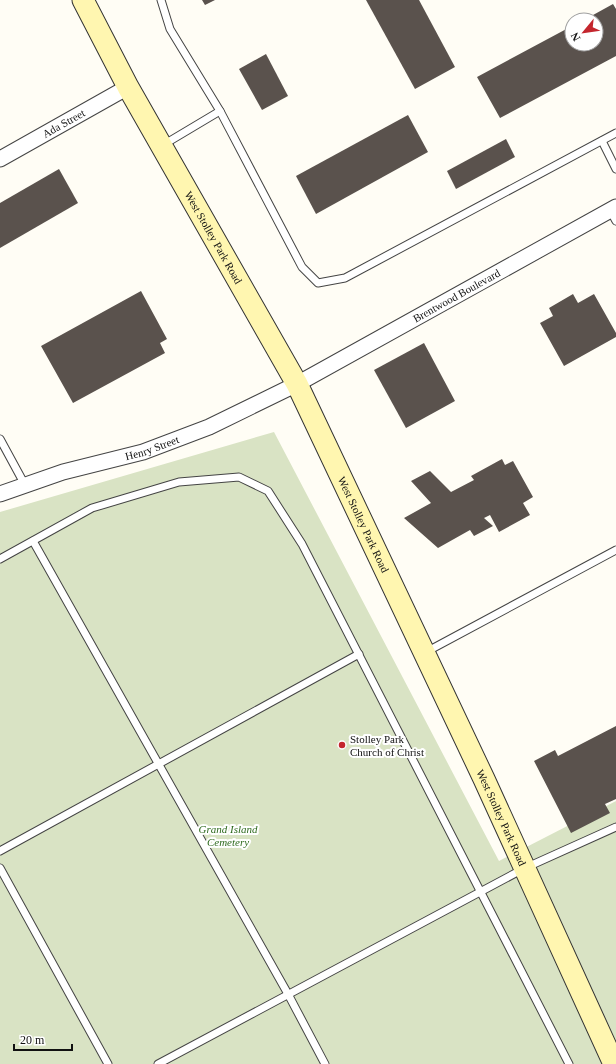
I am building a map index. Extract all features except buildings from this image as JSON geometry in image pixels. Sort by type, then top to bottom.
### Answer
[{"type":"main road","name":"West Stolley Park Road","points":[[83,0],[128,87],[297,384],[484,778],[614,1064]]},
{"type":"street","name":"Ada Street","points":[[0,160],[128,87]]},
{"type":"street","name":"Brentwood Boulevard","points":[[297,384],[614,213]]},
{"type":"street","name":"Henry Street","points":[[0,494],[62,472],[143,452],[209,427],[297,384]]},
{"type":"lane","points":[[161,0],[170,30],[220,111],[302,267],[318,283],[345,278],[616,133]]},
{"type":"lane","points":[[161,146],[220,111]]},
{"type":"lane","points":[[602,141],[616,169]]},
{"type":"lane","points":[[0,439],[25,485]]},
{"type":"lane","points":[[0,559],[92,508],[179,482],[239,477],[268,491],[302,544],[569,1064]]},
{"type":"lane","points":[[33,541],[288,994],[325,1064]]},
{"type":"lane","points":[[424,653],[616,550]]},
{"type":"lane","points":[[0,852],[359,654]]},
{"type":"lane","points":[[158,1064],[480,891],[525,868],[616,827]]},
{"type":"lane","points":[[0,868],[108,1064]]},
{"type":"green space","name":"Grand Island Cemetery","points":[[274,432],[499,861],[616,801],[616,1064],[0,1064],[0,512]]},
{"type":"place","name":"Stolley Park Church of Christ","points":[[342,745]]}]
